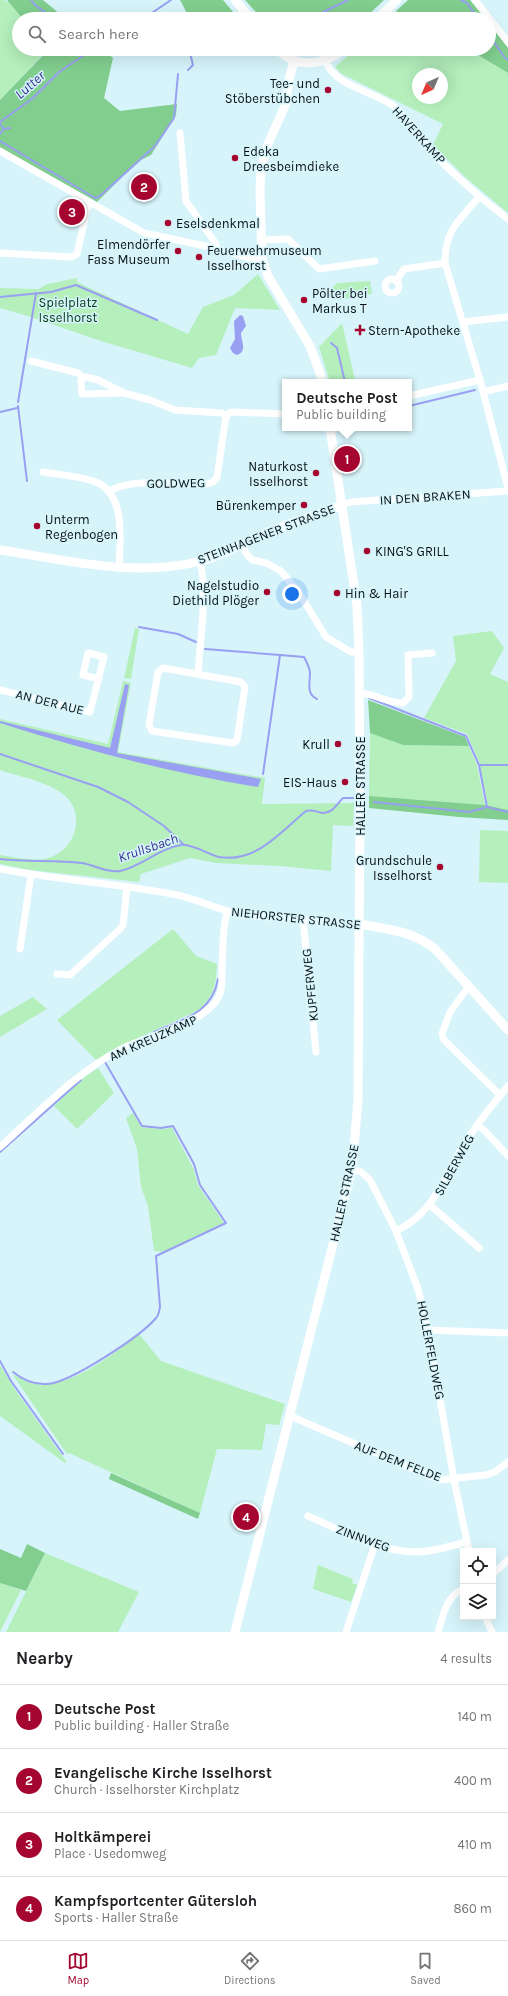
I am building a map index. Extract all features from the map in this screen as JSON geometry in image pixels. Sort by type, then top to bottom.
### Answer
[{"type":"street","points":[[234,0],[245,12]]},
{"type":"street","points":[[384,12],[397,0]]},
{"type":"street","points":[[475,0],[484,12]]},
{"type":"street","points":[[496,27],[508,42]]},
{"type":"street","points":[[287,56],[294,61],[303,63],[325,61],[336,56]]},
{"type":"street","points":[[294,61],[289,80],[286,106],[267,146],[261,168],[260,191],[262,259],[268,276],[310,346],[323,379]]},
{"type":"street","name":"HAVERKAMP","points":[[325,61],[329,70],[337,77],[388,102],[396,108],[430,149],[479,197],[508,219]]},
{"type":"street","points":[[180,133],[186,201],[216,244],[215,248]]},
{"type":"street","points":[[0,151],[144,233],[215,248],[249,258],[262,259]]},
{"type":"street","points":[[396,280],[404,269],[445,263],[445,251],[449,234],[479,197]]},
{"type":"street","points":[[0,254],[71,257],[77,254],[87,209],[90,203]]},
{"type":"street","points":[[262,240],[288,239],[319,269],[375,261]]},
{"type":"street","name":"IN DEN BRAKEN","points":[[342,506],[351,502],[381,499],[436,497],[508,489],[480,380],[445,263]]},
{"type":"street","points":[[463,322],[508,316]]},
{"type":"street","points":[[31,361],[78,374],[83,378],[86,377],[98,380],[124,394]]},
{"type":"street","points":[[83,378],[81,381],[82,394],[124,394],[150,400],[175,410],[222,413],[226,416],[231,412],[282,414]]},
{"type":"street","points":[[412,395],[480,380]]},
{"type":"street","points":[[483,392],[508,386]]},
{"type":"street","name":"GOLDWEG","points":[[109,492],[114,488],[124,485],[149,483],[207,484],[213,482],[217,477],[226,416]]},
{"type":"street","name":"HALLER STRASSE","points":[[235,1632],[352,1169],[358,1116],[359,652],[357,606],[330,431]]},
{"type":"street","points":[[43,472],[93,481],[102,485],[109,492],[120,520],[119,568]]},
{"type":"street","name":"STEINHAGENER STRASSE","points":[[0,550],[119,568],[140,569],[200,561],[300,519],[342,506]]},
{"type":"street","points":[[241,544],[248,556],[253,560],[266,563],[281,571],[299,593],[326,637],[351,652],[359,652]]},
{"type":"street","points":[[198,674],[202,622],[203,571],[200,561]]},
{"type":"street","points":[[360,693],[368,694],[392,703],[403,703],[409,697],[408,655],[432,653]]},
{"type":"street","points":[[163,668],[198,674],[241,682],[245,687],[237,740],[233,743],[152,731],[149,725],[158,672],[163,668]]},
{"type":"street","name":"AN DER AUE","points":[[0,690],[90,712],[98,679]]},
{"type":"street","name":"NIEHORSTER STRASSE","points":[[0,869],[31,875],[127,886],[174,894],[227,912],[242,915],[359,924],[390,929],[415,936],[425,941],[435,949],[508,1030]]},
{"type":"street","points":[[20,949],[31,875]]},
{"type":"street","points":[[57,974],[70,975],[119,930],[122,925],[127,886]]},
{"type":"street","name":"AM KREUZKAMP","points":[[0,1147],[82,1073],[98,1062],[126,1047],[202,1016],[213,1007],[220,994],[224,924],[227,912]]},
{"type":"street","name":"KUPFERWEG","points":[[303,919],[316,1052]]},
{"type":"street","points":[[469,986],[450,1012],[442,1034],[444,1040],[500,1096]]},
{"type":"street","name":"SILBERWEG","points":[[396,1231],[420,1215],[435,1199],[465,1142],[508,1086]]},
{"type":"street","name":"SILBERWEG","points":[[477,1125],[484,1130],[508,1156]]},
{"type":"street","name":"HOLLERFELDWEG","points":[[352,1169],[361,1172],[370,1180],[396,1231],[418,1289],[428,1330],[454,1480],[468,1548]]},
{"type":"street","name":"SILBERWEG","points":[[430,1205],[479,1248]]},
{"type":"street","points":[[428,1330],[508,1333]]},
{"type":"street","name":"AUF DEM FELDE","points":[[290,1416],[440,1480],[454,1480],[486,1475],[495,1472],[508,1462]]},
{"type":"street","name":"ZINNWEG","points":[[308,1516],[375,1544],[398,1551],[416,1552],[467,1542]]},
{"type":"street","points":[[346,1632],[375,1544]]},
{"type":"street","points":[[496,1571],[508,1560]]},
{"type":"street","points":[[438,1632],[447,1604],[452,1597],[460,1591]]},
{"type":"street","points":[[486,1620],[492,1632]]},
{"type":"green space","points":[[0,0],[4,0],[11,4],[18,12],[12,12],[12,56],[41,56],[0,100]]},
{"type":"green space","points":[[7,0],[43,0],[58,12],[17,12]]},
{"type":"green space","points":[[180,0],[223,0],[233,12],[186,12]]},
{"type":"green space","points":[[245,0],[384,0],[371,12],[256,12]]},
{"type":"green space","points":[[408,0],[470,0],[480,12],[398,12],[396,11]]},
{"type":"green space","points":[[496,32],[508,48],[508,73],[480,56],[496,56]]},
{"type":"green space","points":[[42,56],[111,56],[113,58],[104,98],[120,111],[177,104],[176,115],[151,155],[141,160],[97,202],[0,148],[0,100]]},
{"type":"green space","points":[[347,56],[480,56],[508,73],[508,213],[465,177],[433,145],[443,124],[342,74],[335,67]]},
{"type":"green space","name":"Spielplatz Isselhorst","points":[[258,274],[280,310],[235,308],[216,355],[199,358],[192,368],[101,341],[0,308],[0,288],[39,289],[47,284],[77,278],[77,282],[188,334],[203,307],[234,295]]},
{"type":"green space","points":[[370,281],[372,294],[339,300],[330,291],[337,283]]},
{"type":"green space","points":[[342,323],[355,379],[329,379],[319,347]]},
{"type":"green space","points":[[135,628],[139,629],[131,679],[124,678]]},
{"type":"green space","points":[[492,631],[504,648],[490,674],[508,682],[508,764],[480,764],[467,734],[424,718],[456,661],[453,636]]},
{"type":"green space","points":[[123,681],[131,683],[118,752],[265,778],[262,804],[354,803],[353,826],[333,825],[331,871],[280,866],[216,863],[190,858],[141,874],[139,882],[30,870],[0,864],[0,855],[37,860],[57,855],[70,842],[74,834],[76,816],[74,808],[69,800],[56,789],[37,781],[0,770],[0,719],[108,744]]},
{"type":"green space","points":[[368,700],[465,737],[469,746],[403,745],[370,733]]},
{"type":"green space","points":[[370,733],[403,745],[469,746],[477,765],[485,805],[369,796]]},
{"type":"green space","points":[[480,766],[508,766],[508,810],[488,806]]},
{"type":"green space","points":[[369,796],[485,805],[508,810],[508,820],[459,817],[369,808]]},
{"type":"green space","points":[[480,830],[508,831],[508,883],[479,882]]},
{"type":"green space","points":[[173,929],[196,956],[217,964],[215,984],[211,995],[199,1010],[125,1044],[96,1060],[57,1020]]},
{"type":"green space","points":[[33,997],[47,1009],[0,1037],[0,1016]]},
{"type":"green space","points":[[98,1068],[114,1093],[77,1129],[54,1106],[85,1077]]},
{"type":"green space","points":[[133,1113],[141,1127],[161,1129],[172,1128],[194,1170],[198,1185],[224,1223],[164,1252],[154,1251],[148,1206],[141,1187],[137,1149],[126,1118]]},
{"type":"green space","points":[[139,1334],[161,1361],[285,1404],[279,1425],[266,1424],[262,1450],[217,1449],[200,1513],[69,1453],[67,1454],[13,1375],[34,1384],[48,1384],[62,1381],[90,1369]]},
{"type":"green space","points":[[0,1365],[16,1391],[66,1461],[65,1463],[0,1416]]},
{"type":"green space","points":[[111,1473],[200,1513],[198,1519],[109,1479]]},
{"type":"green space","points":[[27,1544],[45,1553],[26,1591],[0,1583],[0,1549],[21,1558]]},
{"type":"green space","points":[[45,1553],[139,1592],[118,1632],[6,1632]]},
{"type":"green space","points":[[318,1565],[353,1579],[352,1583],[357,1585],[351,1602],[313,1589]]},
{"type":"green space","points":[[0,1583],[21,1590],[0,1632]]},
{"type":"water","points":[[240,315],[243,316],[246,326],[241,333],[243,348],[237,355],[233,353],[230,348],[235,339],[234,321]]},
{"type":"water","points":[[125,684],[129,685],[117,753],[261,779],[258,787],[160,768],[0,723],[0,721],[110,748]]},
{"type":"waterway","points":[[31,0],[44,12]]},
{"type":"waterway","name":"Lutter","points":[[153,12],[171,0]]},
{"type":"waterway","points":[[323,12],[348,0]]},
{"type":"waterway","name":"Lutter","points":[[461,0],[467,3],[473,12]]},
{"type":"waterway","name":"Lutter","points":[[496,45],[508,60]]},
{"type":"waterway","name":"Lutter","points":[[0,122],[33,98],[59,72],[83,56]]},
{"type":"waterway","points":[[188,70],[193,65],[191,56]]},
{"type":"waterway","points":[[0,141],[95,198],[100,196],[155,146],[174,118],[178,74]]},
{"type":"waterway","points":[[0,124],[4,129]]},
{"type":"waterway","points":[[0,134],[4,129],[10,128]]},
{"type":"waterway","points":[[0,297],[51,292],[76,285],[157,320]]},
{"type":"waterway","points":[[18,402],[36,293]]},
{"type":"waterway","points":[[331,343],[337,348],[344,379]]},
{"type":"waterway","points":[[412,405],[475,390]]},
{"type":"waterway","points":[[18,406],[27,481]]},
{"type":"waterway","points":[[0,412],[17,408]]},
{"type":"waterway","points":[[139,627],[178,634],[196,642]]},
{"type":"waterway","points":[[205,649],[280,655],[263,774]]},
{"type":"waterway","points":[[280,655],[304,657],[310,671],[310,691],[311,694],[317,699]]},
{"type":"waterway","points":[[369,698],[466,736],[479,765],[487,807]]},
{"type":"waterway","points":[[0,754],[98,787],[128,802],[164,826],[183,844]]},
{"type":"waterway","points":[[479,765],[508,765]]},
{"type":"waterway","name":"Krullsbach","points":[[0,859],[82,863],[105,870],[120,871],[135,866],[165,850],[181,845],[195,847],[219,857],[233,858],[256,851],[267,844],[306,811],[313,810],[326,813],[334,808],[343,798],[353,798]]},
{"type":"waterway","name":"Krullsbach","points":[[374,802],[469,812],[487,807],[508,812]]},
{"type":"waterway","points":[[154,1032],[185,1019],[203,1008],[215,991],[218,979]]},
{"type":"waterway","points":[[13,1372],[25,1380],[33,1383],[47,1384],[58,1382],[72,1376],[121,1347],[148,1326],[158,1314],[160,1307],[156,1256],[226,1223],[200,1185],[194,1164],[173,1126],[161,1128],[142,1126],[105,1062]]},
{"type":"waterway","points":[[0,1152],[81,1080]]},
{"type":"waterway","points":[[0,1361],[11,1381],[63,1454]]},
{"type":"place","name":"Tee- und Stöberstübchen","points":[[328,90]]},
{"type":"place","name":"Edeka Dreesbeimdieke","points":[[235,158]]},
{"type":"place","name":"Evangelische Kirche Isselhorst","points":[[144,187]]},
{"type":"place","name":"Holtkämperei","points":[[72,212]]},
{"type":"place","name":"Eselsdenkmal","points":[[168,223]]},
{"type":"place","name":"Elmendörfer Fass Museum","points":[[178,251]]},
{"type":"place","name":"Feuerwehrmuseum Isselhorst","points":[[199,257]]},
{"type":"place","name":"Pölter bei Markus T","points":[[304,300]]},
{"type":"place","name":"Stern-Apotheke","points":[[360,330]]},
{"type":"place","name":"Deutsche Post","points":[[347,459]]},
{"type":"place","name":"Naturkost Isselhorst","points":[[316,473]]},
{"type":"place","name":"Bürenkemper","points":[[304,505]]},
{"type":"place","name":"Unterm Regenbogen","points":[[37,526]]},
{"type":"place","name":"KING'S GRILL","points":[[367,551]]},
{"type":"place","name":"Nagelstudio Diethild Plöger","points":[[267,592]]},
{"type":"place","name":"Hin & Hair","points":[[337,593]]},
{"type":"place","name":"Krull","points":[[338,744]]},
{"type":"place","name":"EIS-Haus","points":[[345,782]]},
{"type":"place","name":"Grundschule Isselhorst","points":[[440,867]]},
{"type":"place","name":"Kampfsportcenter Gütersloh","points":[[246,1517]]}]
